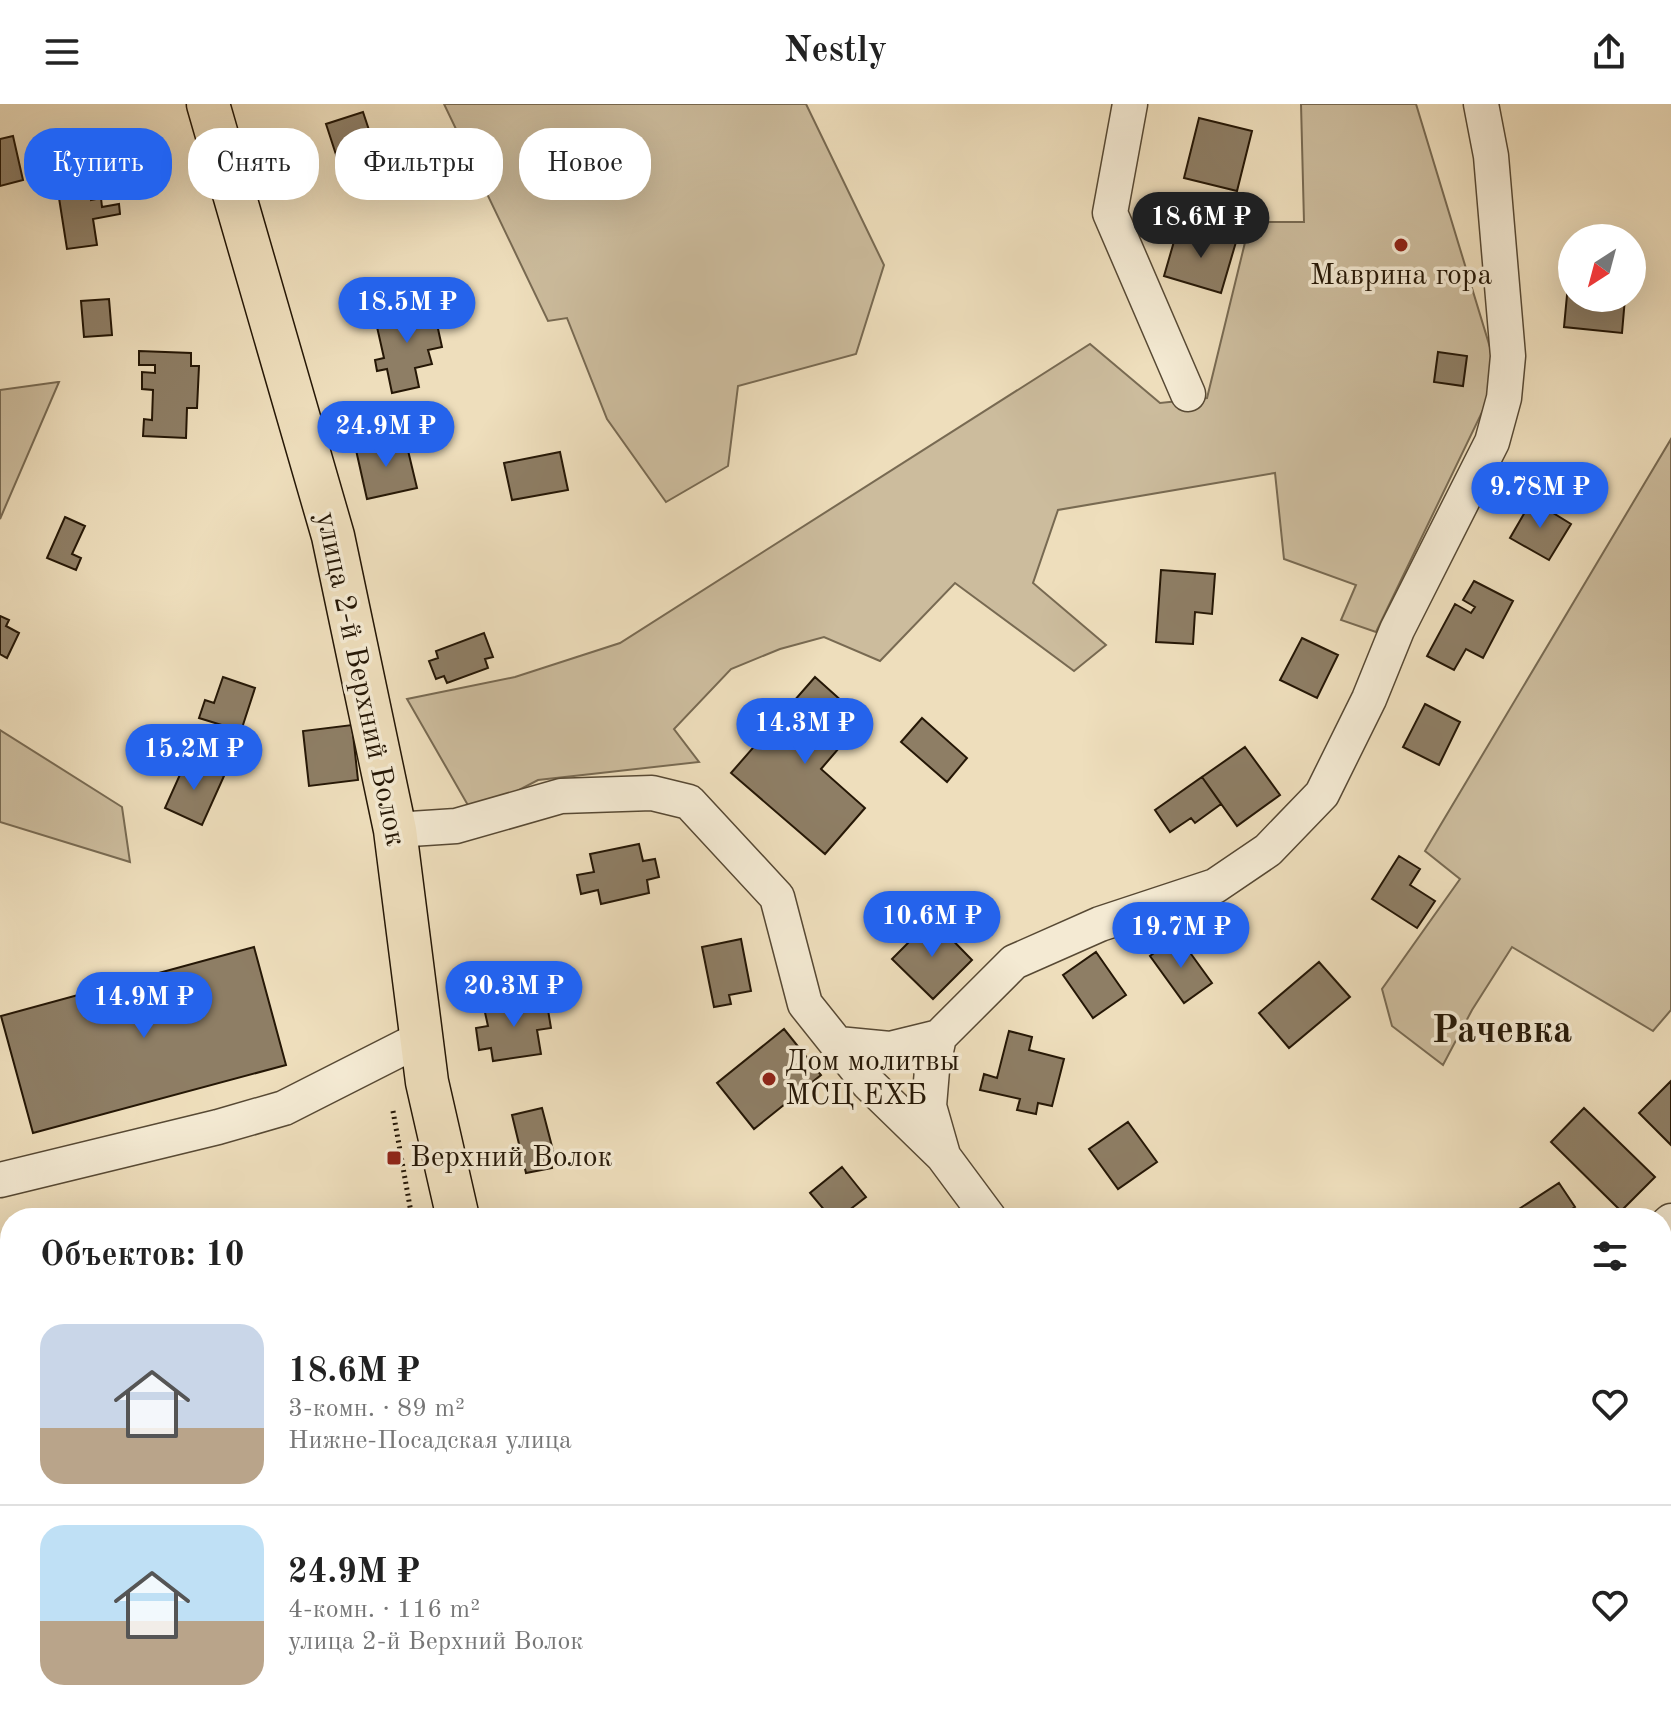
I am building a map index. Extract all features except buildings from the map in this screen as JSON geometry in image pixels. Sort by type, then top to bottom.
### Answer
[{"type":"main road","name":"улица 2-й Верхний Волок","points":[[208,104],[333,536],[395,830],[427,1082],[456,1208]]},
{"type":"street","points":[[1130,104],[1110,213],[1188,394]]},
{"type":"street","points":[[838,1044],[890,1049],[939,1037],[1014,962],[1100,924],[1215,886],[1268,850],[1322,794],[1369,699],[1397,630],[1492,442],[1504,398],[1507,340],[1491,156],[1481,104]]},
{"type":"street","points":[[395,830],[456,826],[561,796],[652,793],[689,802],[777,897],[805,1004],[877,1092],[943,1156],[982,1208]]},
{"type":"street","points":[[939,1037],[929,1106],[943,1156]]},
{"type":"street","points":[[0,1180],[284,1108],[422,1038]]},
{"type":"shaded area","points":[[444,104],[806,104],[884,265],[856,354],[738,386],[728,466],[666,502],[607,419],[567,318],[548,321],[490,200],[503,200],[503,128],[456,128]]},
{"type":"shaded area","points":[[1301,104],[1416,104],[1499,377],[1376,632],[1341,620],[1356,585],[1284,559],[1275,473],[1058,510],[1033,583],[1106,645],[1074,671],[955,583],[880,661],[824,637],[780,649],[731,669],[674,729],[699,762],[538,780],[473,814],[407,699],[515,677],[620,643],[1090,344],[1160,403],[1207,398],[1250,222],[1304,222]]},
{"type":"shaded area","points":[[59,382],[0,519],[0,390]]},
{"type":"shaded area","points":[[1671,439],[1671,1010],[1653,1031],[1512,947],[1472,1010],[1443,1065],[1392,1026],[1382,989],[1460,879],[1425,851]]},
{"type":"shaded area","points":[[0,730],[122,807],[130,862],[0,822]]},
{"type":"place","name":"Маврина гора","points":[[1401,245]]},
{"type":"place","name":"Дом молитвы МСЦ ЕХБ","points":[[769,1079]]},
{"type":"place","name":"Верхний Волок","points":[[394,1158]]},
{"type":"district","name":"Рачевка","points":[[1502,1032]]}]
